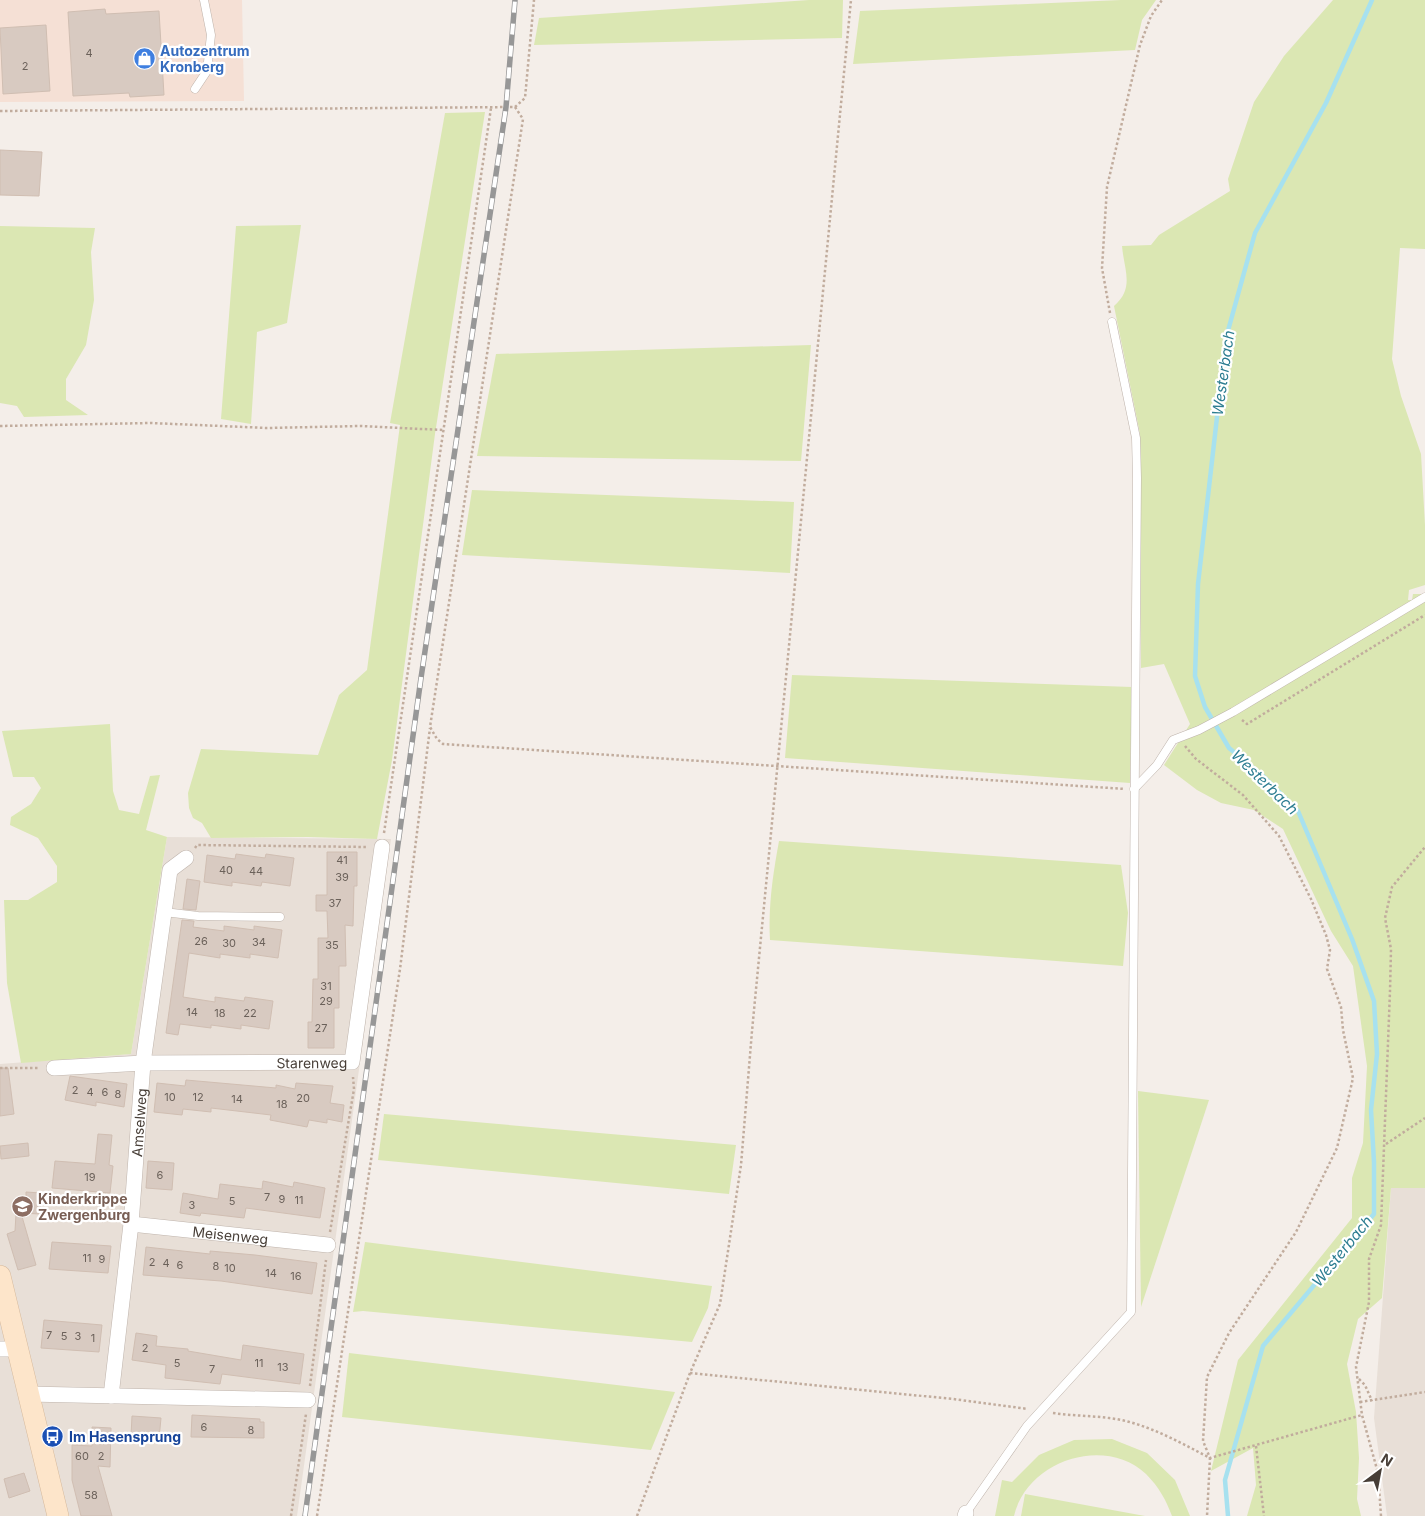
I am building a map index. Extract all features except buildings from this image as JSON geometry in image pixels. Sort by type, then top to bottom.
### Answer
[{"type":"street","name":"Starenweg","points":[[54,1068],[143,1063],[352,1062],[382,847]]},
{"type":"street","name":"Amselweg","points":[[111,1396],[132,1224],[143,1063],[164,912],[170,870],[186,858]]},
{"type":"street","name":"Meisenweg","points":[[132,1224],[328,1245]]},
{"type":"street","points":[[0,1276],[8,1349],[28,1394],[58,1516]]},
{"type":"street","points":[[28,1394],[308,1400]]},
{"type":"lane","points":[[195,89],[207,71],[211,35],[204,0]]},
{"type":"lane","points":[[966,1515],[1028,1426],[1131,1312],[1136,438],[1112,322]]},
{"type":"lane","points":[[1134,790],[1157,765],[1173,740],[1199,730],[1233,712],[1425,597]]},
{"type":"lane","points":[[164,912],[198,916],[280,917]]},
{"type":"path","points":[[0,111],[515,107],[525,98],[534,0]]},
{"type":"path","points":[[637,1516],[690,1373],[720,1304],[741,1165],[777,765],[851,0]]},
{"type":"path","points":[[1112,322],[1102,268],[1107,187],[1140,45],[1151,16],[1162,0]]},
{"type":"path","points":[[317,1516],[398,978],[430,727],[523,119],[515,107]]},
{"type":"path","points":[[186,858],[197,845],[382,847],[491,108]]},
{"type":"path","points":[[0,426],[151,422],[267,428],[360,426],[443,430]]},
{"type":"path","points":[[1233,712],[1247,724],[1425,615]]},
{"type":"path","points":[[430,727],[436,739],[443,744],[1134,790]]},
{"type":"path","points":[[1178,738],[1196,759],[1243,795],[1279,836],[1311,899],[1326,935],[1330,950],[1327,969],[1341,1007],[1343,1030],[1353,1078],[1337,1148],[1296,1232],[1229,1333],[1207,1378],[1203,1441],[1210,1458],[1207,1516]]},
{"type":"path","points":[[1381,1516],[1378,1473],[1359,1402],[1356,1367],[1369,1302],[1369,1259],[1381,1225],[1386,1144],[1390,949],[1385,918],[1392,887],[1425,847]]},
{"type":"path","points":[[0,1068],[54,1068]]},
{"type":"path","points":[[1386,1144],[1425,1118]]},
{"type":"path","points":[[690,1373],[953,1399],[1074,1416],[1099,1416],[1132,1422],[1172,1438],[1210,1458],[1362,1415]]},
{"type":"path","points":[[1358,1378],[1365,1385],[1372,1401]]},
{"type":"path","points":[[1359,1402],[1425,1392]]},
{"type":"path","points":[[291,1516],[308,1400]]},
{"type":"path","points":[[1256,1446],[1264,1516]]},
{"type":"shaded area","points":[[0,0],[242,0],[244,101],[0,102]]},
{"type":"shaded area","points":[[167,837],[391,839],[297,1516],[0,1516],[0,1064],[131,1054]]},
{"type":"shaded area","points":[[1391,1188],[1425,1188],[1425,1516],[1387,1516],[1374,1418]]},
{"type":"green space","points":[[809,0],[843,0],[842,38],[534,45],[539,18]]},
{"type":"green space","points":[[1156,0],[1142,20],[1135,50],[853,64],[860,11]]},
{"type":"green space","points":[[1333,0],[1425,0],[1425,249],[1400,248],[1392,359],[1401,396],[1421,454],[1425,525],[1425,585],[1409,590],[1408,600],[1412,600],[1413,594],[1425,594],[1425,1188],[1391,1188],[1382,1298],[1358,1319],[1347,1364],[1356,1412],[1359,1458],[1357,1499],[1361,1516],[1247,1516],[1256,1485],[1253,1448],[1211,1471],[1238,1360],[1352,1218],[1352,1178],[1363,1143],[1367,1066],[1353,966],[1331,931],[1283,829],[1254,810],[1221,803],[1197,790],[1164,765],[1190,724],[1164,664],[1141,668],[1140,434],[1114,306],[1124,292],[1127,278],[1122,246],[1151,245],[1159,235],[1230,191],[1228,179],[1254,102],[1284,56]]},
{"type":"green space","points":[[485,112],[435,434],[392,760],[377,839],[308,837],[211,838],[202,823],[193,818],[189,808],[188,793],[201,749],[318,755],[339,695],[367,670],[400,425],[390,423],[445,113]]},
{"type":"green space","points":[[301,225],[287,323],[257,332],[251,424],[221,419],[236,226]]},
{"type":"green space","points":[[0,226],[95,228],[91,252],[94,300],[86,345],[66,379],[66,400],[88,415],[24,417],[17,406],[0,403]]},
{"type":"green space","points":[[811,345],[801,461],[477,456],[496,354]]},
{"type":"green space","points":[[472,490],[794,502],[790,573],[462,555]]},
{"type":"green space","points":[[792,675],[1132,687],[1130,783],[785,758]]},
{"type":"green space","points":[[110,724],[113,791],[119,810],[139,814],[150,776],[160,775],[146,830],[167,837],[131,1054],[21,1063],[7,983],[4,900],[28,900],[57,882],[57,866],[38,838],[10,825],[11,817],[31,804],[41,788],[34,777],[13,777],[2,731]]},
{"type":"green space","points":[[779,841],[1121,865],[1128,913],[1123,966],[770,940],[771,890]]},
{"type":"green space","points":[[1138,1091],[1209,1100],[1141,1307]]},
{"type":"green space","points":[[384,1114],[736,1145],[729,1194],[378,1160]]},
{"type":"green space","points":[[365,1242],[712,1286],[708,1308],[692,1342],[363,1311],[353,1312]]},
{"type":"green space","points":[[349,1353],[675,1392],[651,1450],[342,1417]]},
{"type":"green space","points":[[1112,1439],[1147,1453],[1175,1480],[1190,1516],[1172,1516],[1165,1499],[1155,1484],[1146,1474],[1129,1462],[1109,1456],[1089,1456],[1069,1460],[1050,1468],[1034,1481],[1022,1497],[1014,1516],[995,1516],[1002,1480],[1012,1482],[1039,1455],[1074,1440]]},
{"type":"green space","points":[[1025,1494],[1145,1516],[1021,1516]]},
{"type":"waterway","name":"Westerbach","points":[[1228,1516],[1225,1480],[1263,1346],[1374,1214],[1371,1110],[1377,1054],[1374,1001],[1352,939],[1298,811],[1263,776],[1229,748],[1205,707],[1195,676],[1198,584],[1226,338],[1255,233],[1326,103],[1372,0]]},
{"type":"railway","points":[[305,1516],[421,678],[506,107],[515,0]]},
{"type":"place","name":"Autozentrum Kronberg","points":[[144,58]]},
{"type":"place","name":"Kinderkrippe Zwergenburg","points":[[22,1206]]},
{"type":"place","name":"Im Hasensprung","points":[[53,1436]]}]
